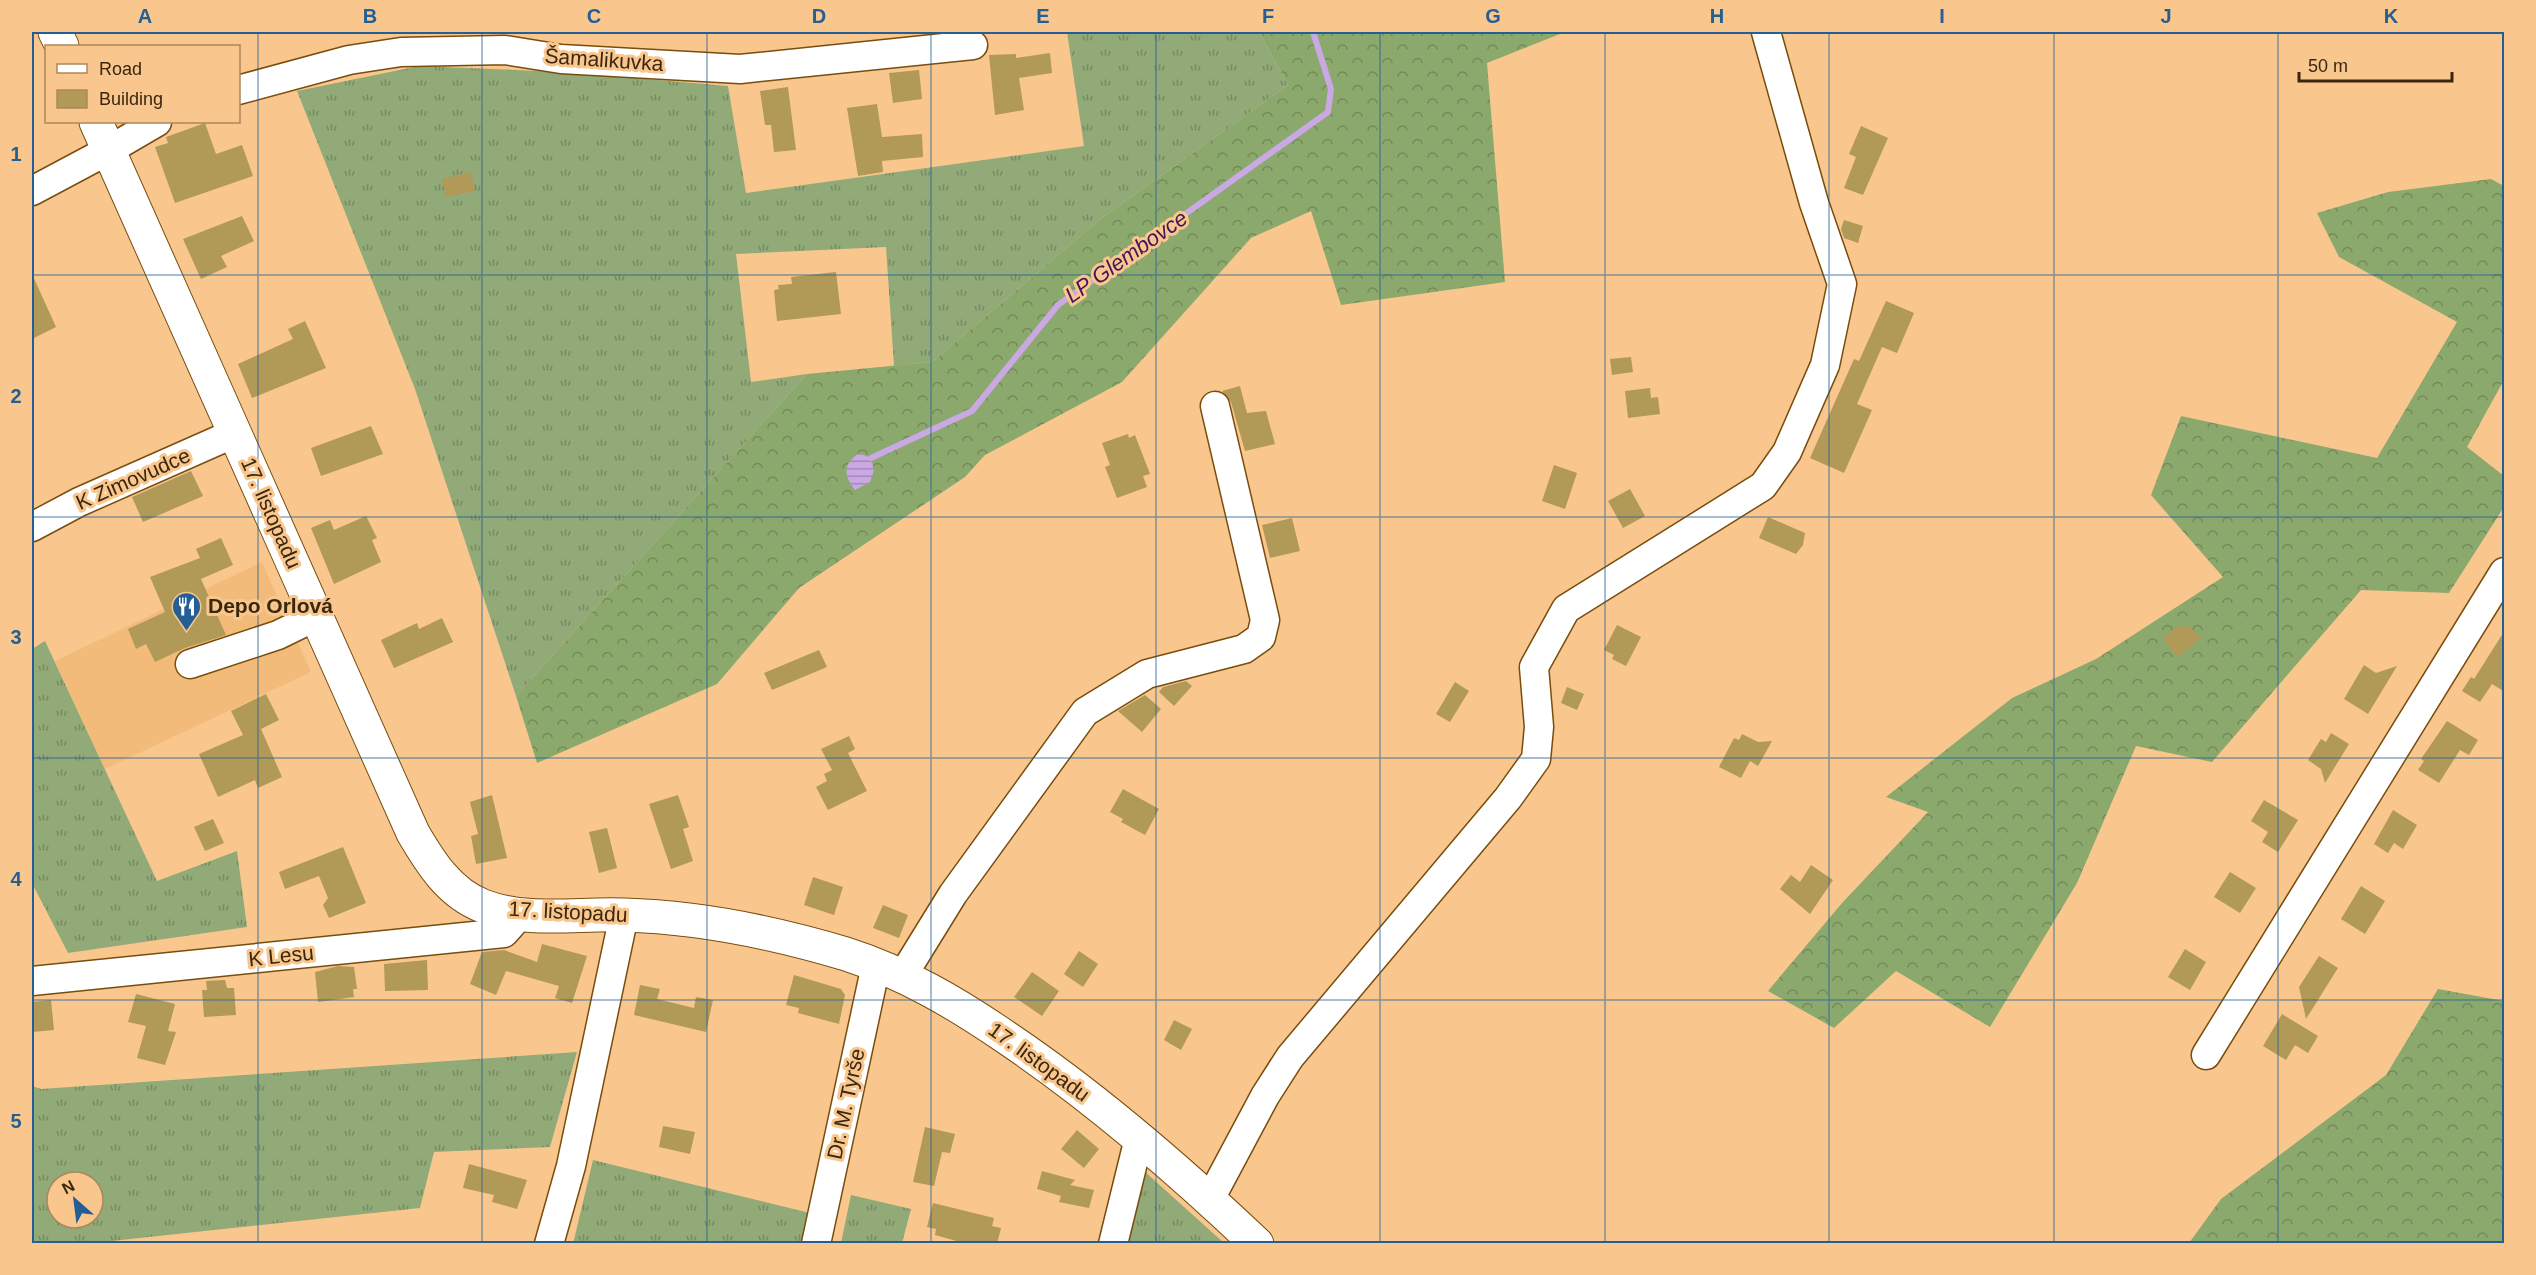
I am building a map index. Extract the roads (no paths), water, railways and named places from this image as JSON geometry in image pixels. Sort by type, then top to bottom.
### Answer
[{"type":"main road","name":"17. listopadu","points":[[103,136],[413,833],[440,874],[468,898],[483,906],[521,914],[624,915],[681,919],[752,931],[807,944],[889,970],[952,1001],[1033,1056],[1139,1137],[1257,1244]]},
{"type":"street","points":[[1209,1201],[1265,1096],[1290,1057],[1508,798],[1536,759],[1539,727],[1534,667],[1566,609],[1763,486],[1787,452],[1825,365],[1842,284],[1814,203],[1766,32]]},
{"type":"street","name":"Šamalikuvka","points":[[240,89],[349,60],[401,52],[505,50],[561,59],[740,69],[973,45]]},
{"type":"street","points":[[32,190],[103,136],[153,123]]},
{"type":"street","name":"Dr. M. Tyrše","points":[[816,1244],[889,970],[952,894],[1085,712],[1146,674],[1244,649],[1261,637],[1265,620],[1215,406]]},
{"type":"street","name":"K Zimovudce","points":[[32,527],[79,502],[235,433]]},
{"type":"street","points":[[2206,1055],[2505,572]]},
{"type":"street","points":[[190,664],[278,635],[317,616]]},
{"type":"street","name":"K Lesu","points":[[32,981],[504,933],[521,914]]},
{"type":"street","points":[[549,1244],[571,1166],[624,915]]},
{"type":"street","points":[[1113,1244],[1139,1137]]},
{"type":"waterway","name":"LP Glembovce","points":[[871,458],[972,411],[1058,305],[1328,112],[1331,89],[1313,32]]},
{"type":"place","name":"Depo Orlová","points":[[187,632]]}]
